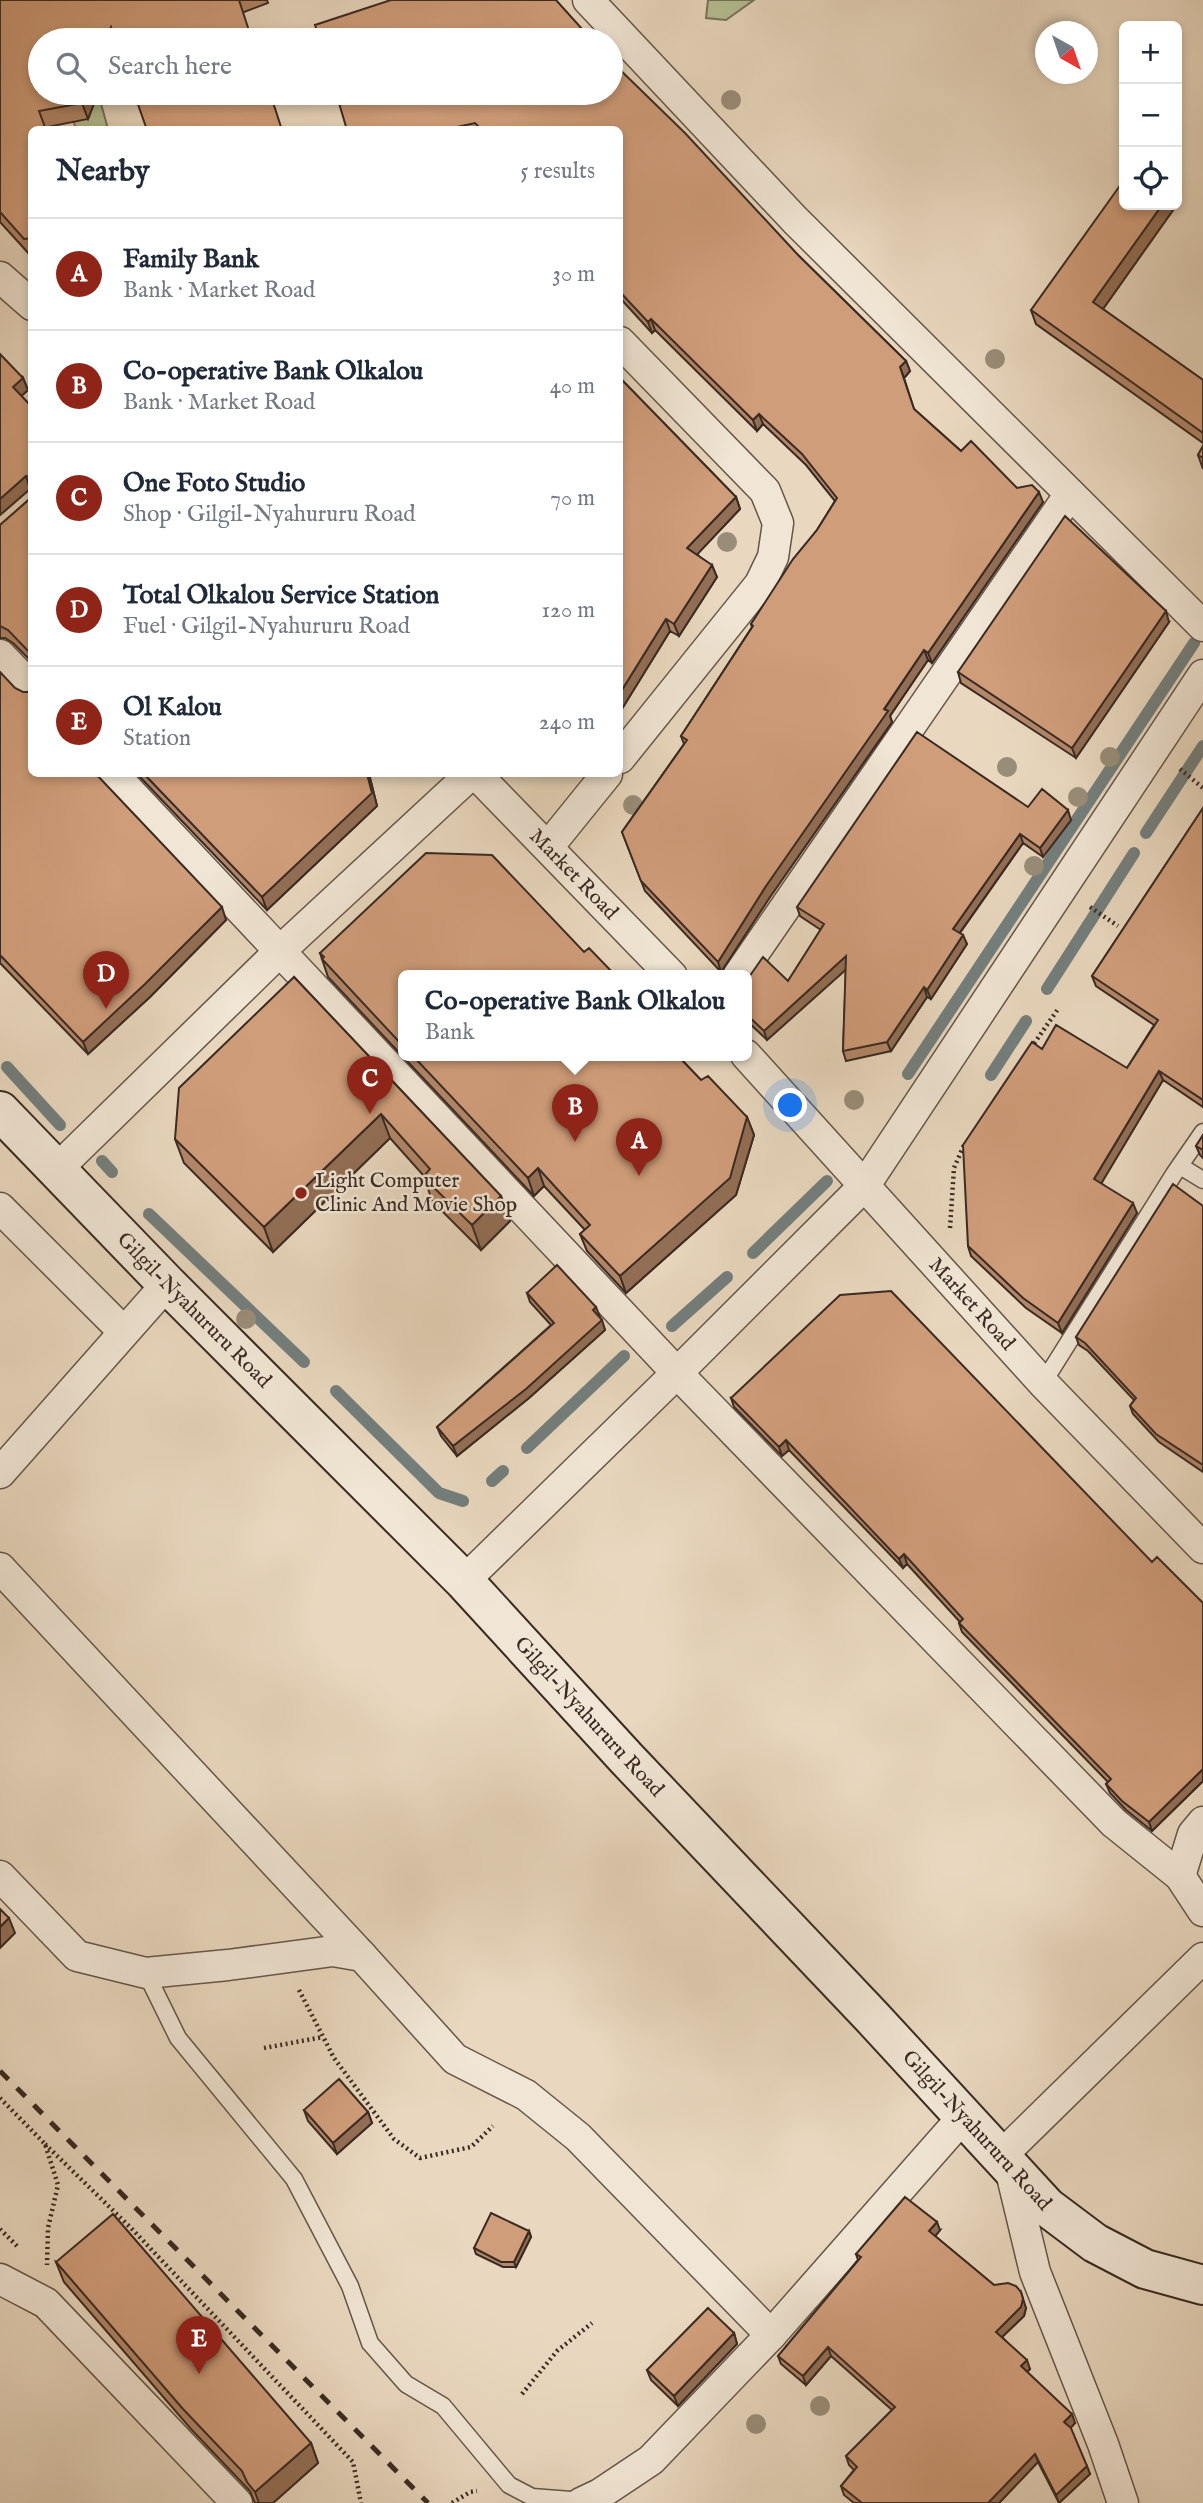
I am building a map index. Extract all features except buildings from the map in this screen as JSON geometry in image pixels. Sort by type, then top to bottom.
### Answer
[{"type":"main road","name":"Gilgil-Nyahururu Road","points":[[0,1111],[167,1284],[464,1581],[1047,2207],[1095,2243],[1144,2269],[1203,2285]]},
{"type":"street","points":[[588,0],[614,28]]},
{"type":"street","points":[[623,37],[795,220],[1203,626]]},
{"type":"street","points":[[0,277],[28,302]]},
{"type":"street","points":[[623,345],[765,491],[778,523],[773,557],[760,584],[623,754]]},
{"type":"street","points":[[742,970],[1070,494]]},
{"type":"street","points":[[0,655],[28,684]]},
{"type":"street","points":[[464,1581],[865,1185],[1203,675]]},
{"type":"street","points":[[56,1170],[281,950],[470,777]]},
{"type":"street","name":"Market Road","points":[[476,777],[548,847],[666,970]]},
{"type":"street","points":[[548,847],[605,777]]},
{"type":"street","points":[[127,778],[281,950],[677,1373],[1114,1822],[1180,1875],[1203,1911]]},
{"type":"street","name":"Market Road","points":[[752,1061],[1044,1383],[1203,1548]]},
{"type":"street","points":[[0,1208],[124,1332]]},
{"type":"street","points":[[0,1473],[167,1284]]},
{"type":"street","points":[[0,1568],[362,1955],[455,2059],[526,2095],[578,2137],[771,2335]]},
{"type":"street","points":[[1180,1875],[1193,1834],[1203,1822]]},
{"type":"street","points":[[0,1876],[77,1956],[146,1973],[333,1951],[362,1955]]},
{"type":"street","points":[[1123,2503],[1103,2444],[1035,2272],[1005,2162],[1203,1958]]},
{"type":"street","points":[[582,2502],[600,2494],[651,2460],[771,2335],[963,2117]]},
{"type":"street","points":[[0,2279],[46,2303],[237,2503]]},
{"type":"lane","points":[[1044,1383],[1203,1132]]},
{"type":"lane","points":[[1180,1166],[1203,1180]]},
{"type":"lane","points":[[146,1973],[178,2038],[294,2179],[350,2286],[370,2343],[406,2385],[443,2406],[509,2485],[532,2497],[582,2502]]},
{"type":"path","points":[[1180,768],[1203,788]]},
{"type":"path","points":[[1090,907],[1118,926]]},
{"type":"path","points":[[1027,1054],[1058,1009]]},
{"type":"path","points":[[947,1278],[954,1168],[971,1134]]},
{"type":"path","points":[[284,1958],[334,2058],[394,2139],[420,2158],[471,2147],[493,2126]]},
{"type":"path","points":[[264,2048],[323,2036]]},
{"type":"path","points":[[0,2098],[131,2228],[353,2462],[361,2503]]},
{"type":"path","points":[[44,2144],[58,2185],[48,2228],[46,2303]]},
{"type":"path","points":[[522,2394],[557,2351],[592,2323]]},
{"type":"green space","points":[[708,0],[754,0],[726,20],[706,18]]},
{"type":"green space","points":[[68,105],[101,105],[107,126],[75,126]]},
{"type":"waterway","points":[[908,1074],[1194,643]]},
{"type":"waterway","points":[[1146,833],[1203,746]]},
{"type":"waterway","points":[[1047,989],[1134,853]]},
{"type":"waterway","points":[[991,1075],[1026,1021]]},
{"type":"waterway","points":[[7,1067],[60,1125]]},
{"type":"waterway","points":[[102,1161],[112,1172]]},
{"type":"waterway","points":[[753,1253],[827,1181]]},
{"type":"waterway","points":[[149,1214],[304,1362]]},
{"type":"waterway","points":[[672,1326],[727,1277]]},
{"type":"waterway","points":[[527,1448],[624,1356]]},
{"type":"waterway","points":[[336,1391],[439,1493],[463,1501]]},
{"type":"waterway","points":[[492,1481],[503,1471]]},
{"type":"railway","points":[[0,2071],[428,2503]]},
{"type":"place","name":"Total Olkalou Service Station","points":[[106,1009]]},
{"type":"place","name":"One Foto Studio","points":[[370,1114]]},
{"type":"place","name":"Co-operative Bank Olkalou","points":[[575,1142]]},
{"type":"place","name":"Family Bank","points":[[639,1176]]},
{"type":"place","name":"Light Computer Clinic And Movie Shop","points":[[301,1193]]},
{"type":"place","name":"Ol Kalou","points":[[199,2374]]}]
